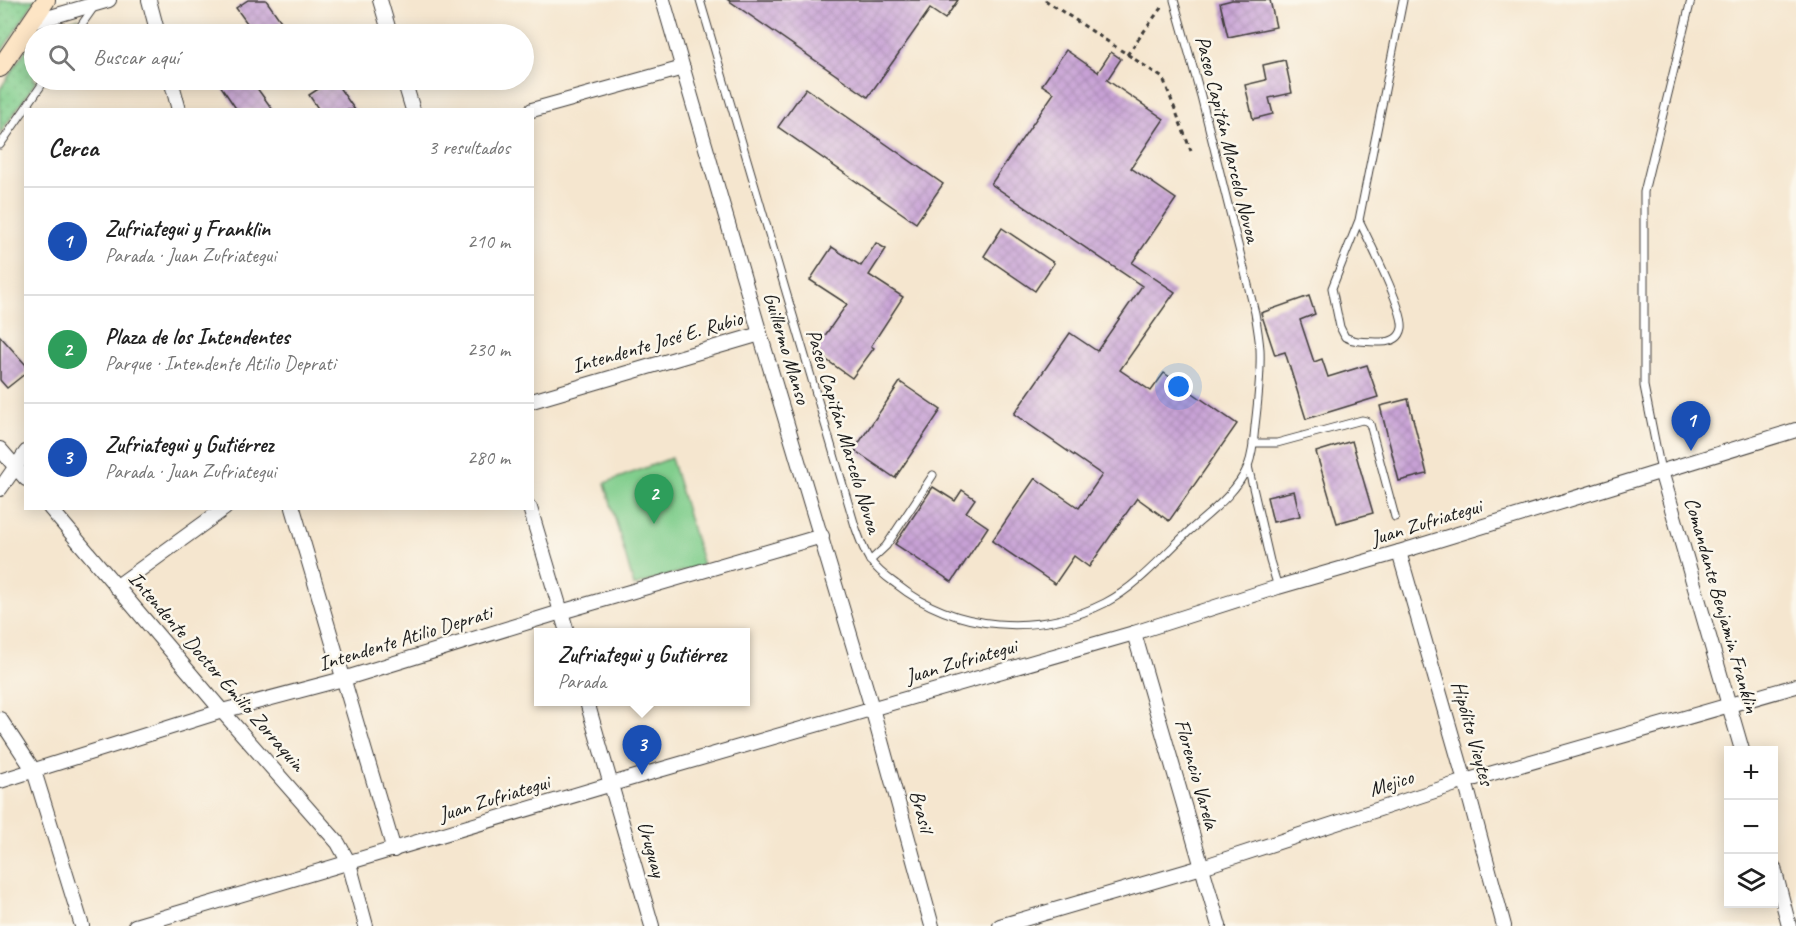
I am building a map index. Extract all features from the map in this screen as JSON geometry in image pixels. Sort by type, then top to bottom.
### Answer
[{"type":"street","points":[[30,23],[46,0]]},
{"type":"street","points":[[30,23],[110,0]]},
{"type":"street","points":[[149,0],[155,24]]},
{"type":"street","points":[[380,0],[387,24]]},
{"type":"street","name":"Guillermo Manso","points":[[663,0],[872,708]]},
{"type":"street","points":[[0,68],[24,32]]},
{"type":"street","points":[[534,109],[683,68]]},
{"type":"street","points":[[174,90],[178,108]]},
{"type":"street","points":[[407,90],[412,108]]},
{"type":"street","name":"Intendente José E. Rubio","points":[[534,400],[760,334]]},
{"type":"street","name":"Juan Zufriategui","points":[[135,926],[612,784],[1134,633],[1796,430]]},
{"type":"street","points":[[0,449],[24,477]]},
{"type":"street","points":[[0,489],[24,455]]},
{"type":"street","name":"Comandante Benjamin Franklin","points":[[1661,471],[1741,746]]},
{"type":"street","name":"Intendente Doctor Emilio Zorraquin","points":[[52,510],[222,711],[338,843],[349,863],[366,926]]},
{"type":"street","points":[[116,587],[222,510]]},
{"type":"street","points":[[294,510],[394,850]]},
{"type":"street","points":[[531,510],[566,628]]},
{"type":"street","name":"Intendente Atilio Deprati","points":[[0,781],[222,711],[343,680],[561,612],[822,536]]},
{"type":"street","name":"Hipólito Vieytes","points":[[1399,552],[1504,926]]},
{"type":"street","name":"Florencio Varela","points":[[1134,633],[1219,926]]},
{"type":"street","name":"Mejico","points":[[1000,926],[1202,867],[1465,781],[1796,686]]},
{"type":"street","name":"Uruguay","points":[[588,706],[652,926]]},
{"type":"street","name":"Brasil","points":[[872,708],[932,926]]},
{"type":"street","points":[[0,719],[34,771],[82,926]]},
{"type":"street","points":[[1778,886],[1789,926]]},
{"type":"lane","name":"Paseo Capitán Marcelo Novoa","points":[[700,0],[855,526],[870,561],[921,603],[980,624],[1021,625],[1079,614],[1105,603],[1126,590],[1220,503],[1248,466],[1258,395],[1260,349],[1256,313],[1174,0]]},
{"type":"lane","points":[[1359,220],[1387,279],[1402,320],[1400,333],[1395,340],[1387,342],[1353,341],[1345,337],[1340,327],[1332,288],[1359,220],[1403,0]]},
{"type":"lane","points":[[1661,471],[1644,386],[1644,192],[1691,0]]},
{"type":"lane","points":[[82,24],[95,5]]},
{"type":"lane","points":[[26,108],[38,90]]},
{"type":"lane","points":[[0,145],[24,110]]},
{"type":"lane","points":[[1253,443],[1277,443],[1362,420],[1366,421],[1370,424],[1395,517]]},
{"type":"lane","points":[[1248,466],[1278,587]]},
{"type":"lane","points":[[870,561],[886,546],[933,475]]},
{"type":"path","points":[[1045,0],[1163,78],[1191,151]]},
{"type":"path","points":[[1127,54],[1166,0]]},
{"type":"green space","points":[[0,0],[35,0],[0,54]]},
{"type":"green space","points":[[78,18],[74,24],[54,24]]},
{"type":"green space","points":[[24,52],[24,90],[30,90],[0,134],[0,89]]},
{"type":"green space","points":[[671,458],[703,565],[634,586],[605,483]]},
{"type":"building","points":[[248,0],[266,0],[283,24],[248,24],[236,8]]},
{"type":"building","points":[[728,0],[958,0],[945,19],[930,9],[868,97]]},
{"type":"building","points":[[1232,0],[1270,0],[1276,27],[1228,37],[1220,3]]},
{"type":"building","points":[[1066,50],[1098,72],[1111,52],[1121,59],[1107,80],[1164,119],[1131,168],[1176,199],[1132,263],[1175,292],[1120,370],[1151,391],[1164,373],[1237,424],[1169,521],[1137,498],[1089,567],[1074,556],[1055,584],[992,541],[1035,478],[1079,508],[1102,475],[1014,414],[1070,333],[1097,351],[1142,286],[991,184],[1054,93],[1042,85]]},
{"type":"building","points":[[1285,60],[1292,93],[1269,98],[1273,114],[1253,119],[1245,85],[1266,80],[1263,65]]},
{"type":"building","points":[[806,88],[943,184],[916,223],[778,127]]},
{"type":"building","points":[[223,90],[258,90],[272,108],[236,108]]},
{"type":"building","points":[[317,90],[341,90],[354,108],[318,108],[309,95]]},
{"type":"building","points":[[1002,228],[1054,263],[1035,291],[984,256]]},
{"type":"building","points":[[876,243],[886,249],[869,275],[903,297],[871,346],[874,348],[852,378],[814,351],[847,304],[810,280],[832,247],[861,266]]},
{"type":"building","points":[[1309,296],[1315,314],[1300,320],[1314,362],[1322,359],[1328,377],[1367,365],[1378,397],[1306,419],[1285,352],[1275,355],[1261,313]]},
{"type":"building","points":[[0,336],[24,363],[24,375],[7,388],[0,380]]},
{"type":"building","points":[[900,382],[941,410],[895,478],[854,450]]},
{"type":"building","points":[[1408,399],[1427,474],[1399,481],[1380,406]]},
{"type":"building","points":[[1352,441],[1373,513],[1337,523],[1316,452]]},
{"type":"building","points":[[933,487],[955,501],[962,490],[975,499],[966,512],[988,527],[952,582],[895,544]]},
{"type":"building","points":[[1294,491],[1300,516],[1273,522],[1267,497]]},
{"type":"place","name":"Zufriategui y Franklin","points":[[1691,451]]},
{"type":"place","name":"Plaza de los Intendentes","points":[[654,524]]},
{"type":"place","name":"Zufriategui y Gutiérrez","points":[[642,775]]}]
